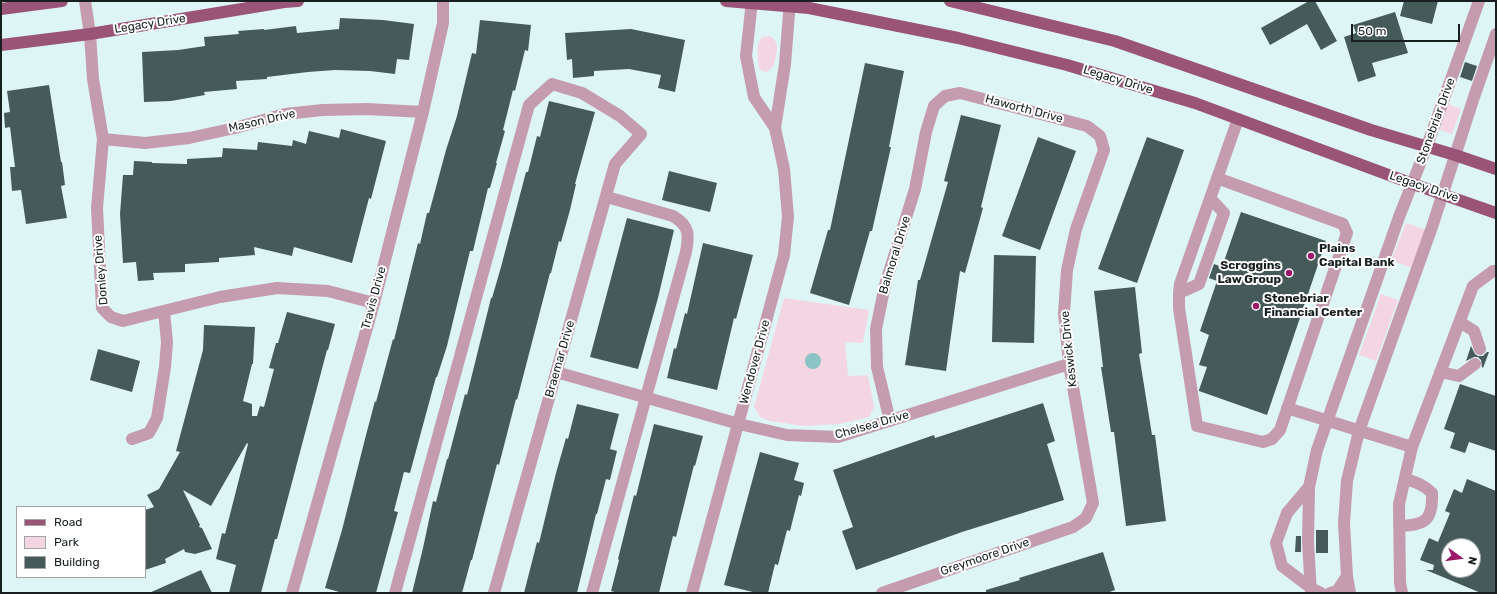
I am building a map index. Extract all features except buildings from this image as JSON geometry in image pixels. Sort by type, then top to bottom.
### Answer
[{"type":"main road","points":[[1,9],[62,1]]},
{"type":"main road","name":"Legacy Drive","points":[[1,45],[90,34],[277,3],[298,1]]},
{"type":"main road","name":"Legacy Drive","points":[[726,1],[790,4],[958,38],[1067,65],[1195,103],[1413,184],[1496,213]]},
{"type":"main road","points":[[950,1],[1115,41],[1371,130],[1427,146],[1496,169]]},
{"type":"street","name":"Donley Drive","points":[[85,1],[90,34],[93,80],[102,139],[97,208],[102,308],[111,317],[123,321],[220,297],[276,288],[328,291],[374,303]]},
{"type":"street","name":"Travis Drive","points":[[292,593],[374,303],[423,112],[443,23],[443,1]]},
{"type":"street","name":"Stonebriar Drive","points":[[1314,591],[1308,542],[1309,487],[1317,450],[1397,224],[1427,146],[1479,1]]},
{"type":"street","name":"Wendover Drive","points":[[752,2],[746,56],[747,62],[754,97],[776,128]]},
{"type":"street","name":"Wendover Drive","points":[[692,593],[784,255],[788,218],[784,169],[776,128],[785,64],[790,4]]},
{"type":"street","points":[[1350,593],[1347,576],[1344,523],[1347,481],[1359,431],[1443,194],[1496,34]]},
{"type":"street","name":"Braemar Drive","points":[[395,593],[529,105],[552,84],[582,93],[620,116],[641,134],[615,164],[607,197],[494,593]]},
{"type":"street","name":"Haworth Drive","points":[[945,96],[960,93],[1087,126],[1100,136]]},
{"type":"street","name":"Balmoral Drive","points":[[890,421],[877,367],[876,329],[885,285],[915,189],[926,132],[934,106],[945,96]]},
{"type":"street","name":"Mason Drive","points":[[102,139],[144,143],[189,138],[235,128],[285,114],[322,110],[367,109],[423,112]]},
{"type":"street","points":[[1217,178],[1343,224],[1347,233],[1280,430],[1272,439],[1263,442],[1197,426],[1178,308],[1180,284],[1217,178],[1238,119]]},
{"type":"street","name":"Keswick Drive","points":[[1086,518],[1093,503],[1069,364],[1064,313],[1067,270],[1076,229],[1104,150],[1100,136]]},
{"type":"street","points":[[592,593],[689,238],[687,228],[682,221],[673,216],[607,197]]},
{"type":"street","points":[[1179,294],[1199,284],[1224,213],[1210,198]]},
{"type":"street","points":[[1402,593],[1400,583],[1399,504],[1412,447],[1473,286],[1493,271],[1496,272]]},
{"type":"street","points":[[132,439],[149,433],[158,418],[167,342],[164,311]]},
{"type":"street","points":[[1460,322],[1474,331],[1480,349]]},
{"type":"street","name":"Chelsea Drive","points":[[556,372],[739,424],[787,435],[838,437],[1069,364]]},
{"type":"street","points":[[1440,372],[1459,376],[1475,364]]},
{"type":"street","points":[[1287,408],[1412,447]]},
{"type":"street","points":[[1399,526],[1416,526],[1428,518],[1433,507],[1432,493],[1427,488],[1418,483],[1405,479]]},
{"type":"street","name":"Stonebriar Drive","points":[[1309,487],[1287,513],[1276,543],[1282,566],[1314,591]]},
{"type":"street","name":"Greymoore Drive","points":[[882,593],[1073,527],[1086,518]]},
{"type":"street","points":[[1330,593],[1337,590],[1347,576]]},
{"type":"green space","points":[[770,36],[776,42],[777,53],[774,65],[767,72],[762,71],[759,68],[758,44],[762,37]]},
{"type":"green space","points":[[1448,104],[1461,109],[1452,134],[1440,130]]},
{"type":"green space","points":[[1406,223],[1426,230],[1411,268],[1391,260]]},
{"type":"green space","points":[[1381,294],[1398,300],[1376,361],[1359,355]]},
{"type":"green space","points":[[784,298],[869,310],[863,343],[845,342],[848,376],[868,375],[874,407],[869,417],[839,424],[804,426],[770,421],[760,417],[754,407]]},
{"type":"water","points":[[813,353],[820,358],[821,361],[816,368],[813,369],[806,364],[805,361],[810,354]]},
{"type":"place","name":"Plains Capital Bank","points":[[1311,256]]},
{"type":"place","name":"Scroggins Law Group","points":[[1289,273]]},
{"type":"place","name":"Stonebriar Financial Center","points":[[1256,306]]}]
